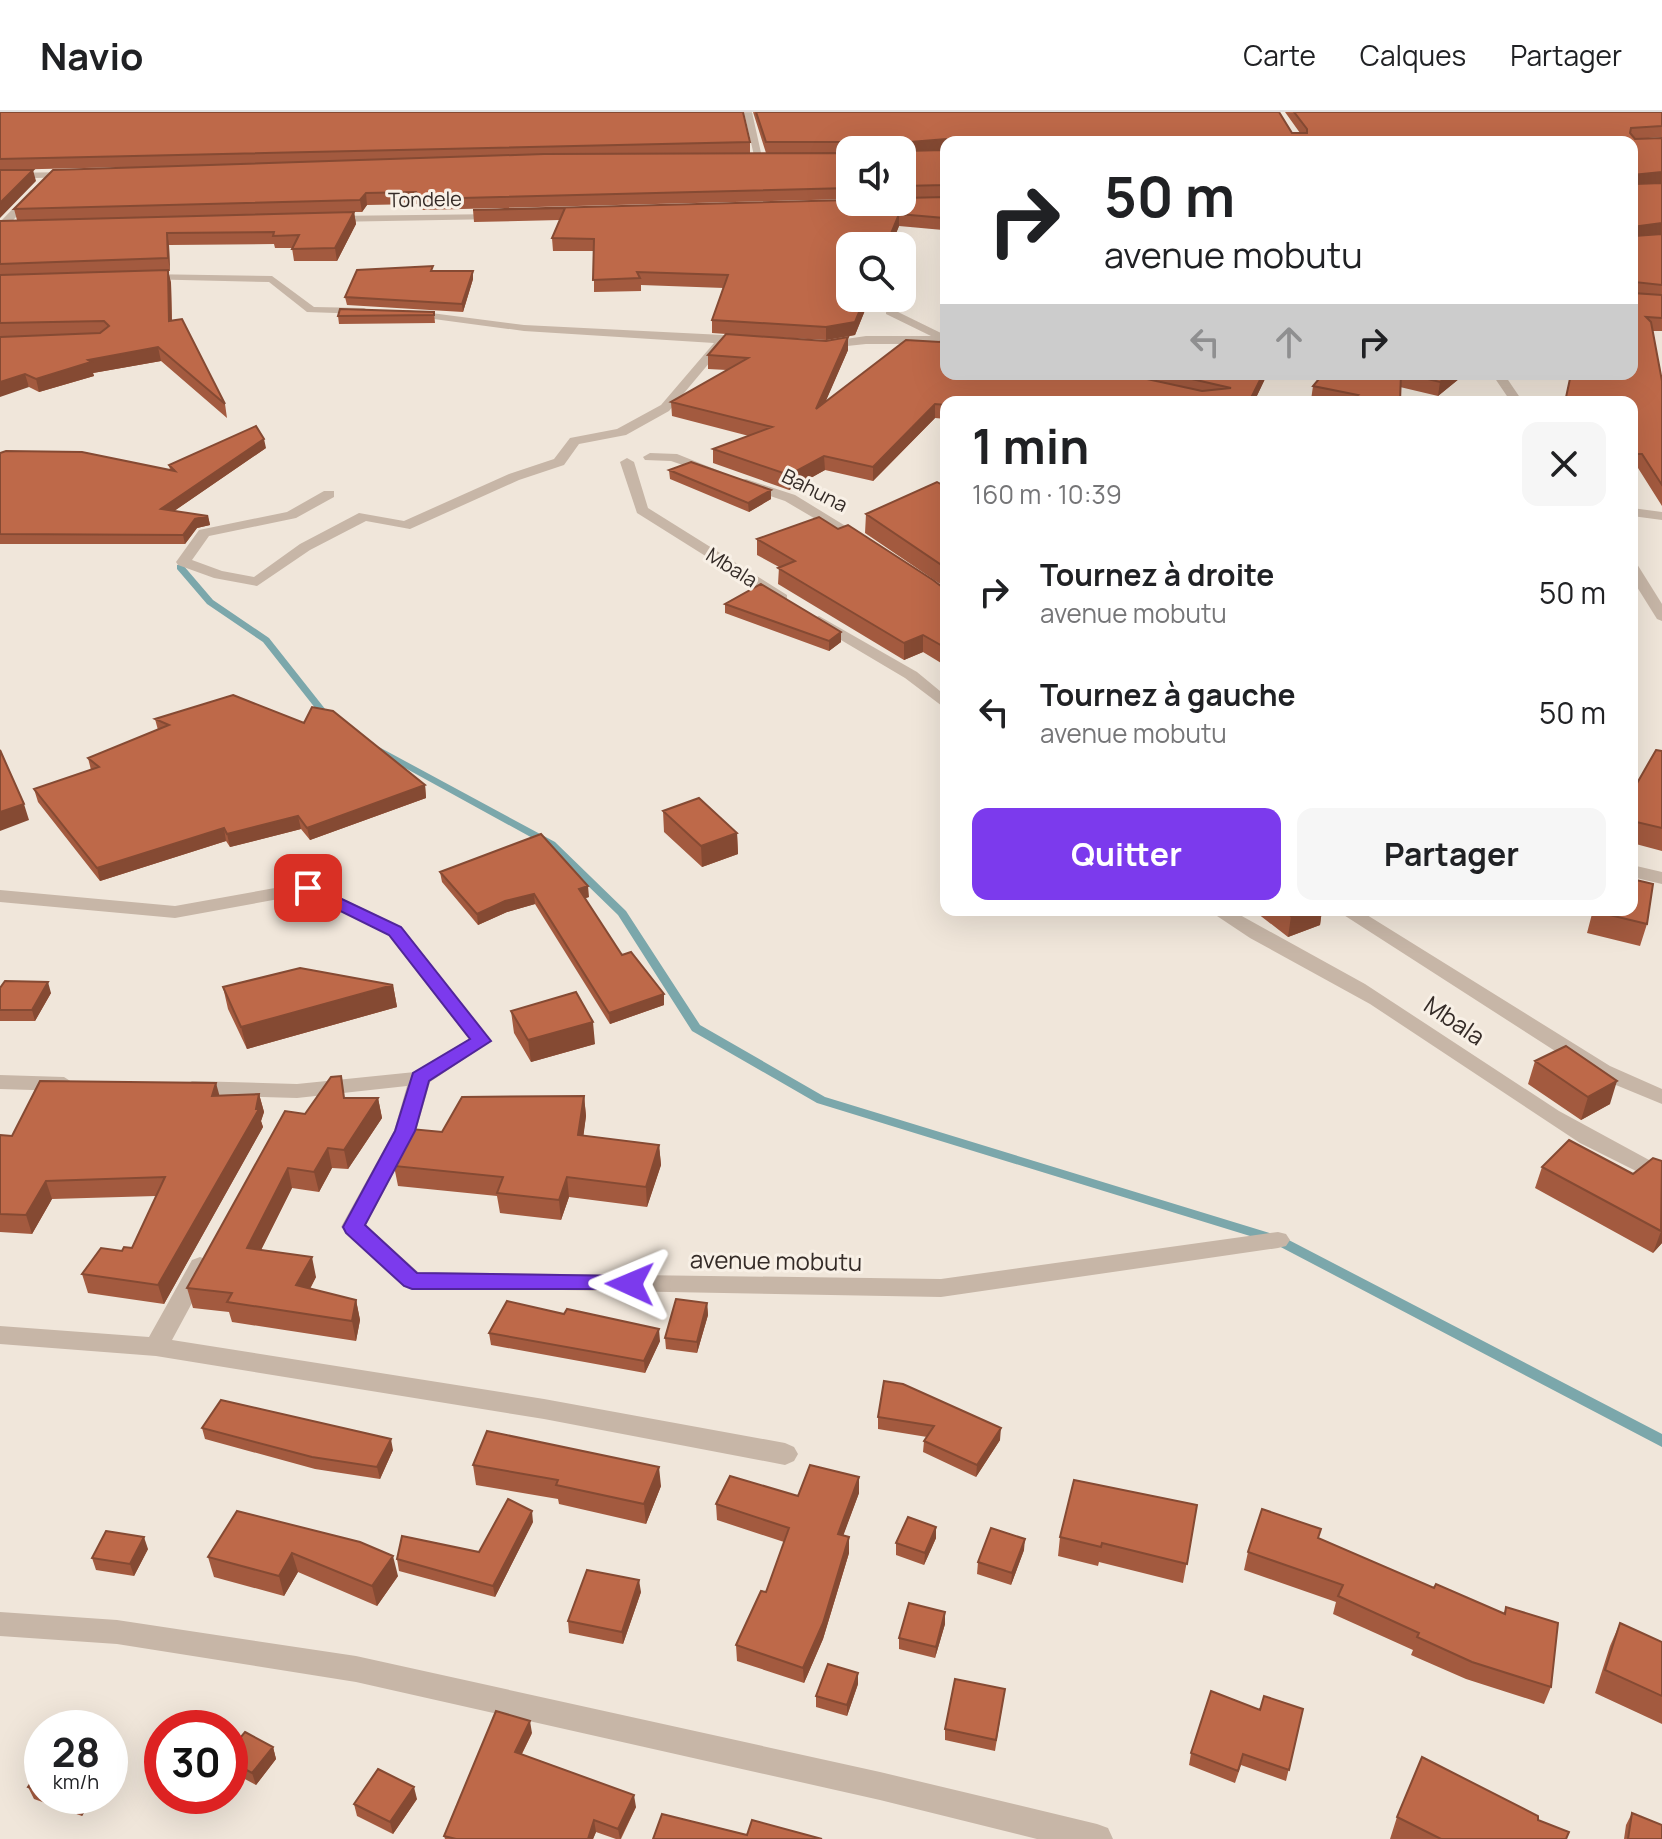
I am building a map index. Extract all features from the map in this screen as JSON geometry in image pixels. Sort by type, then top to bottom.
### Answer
[{"type":"street","points":[[748,112],[760,160]]},
{"type":"street","points":[[744,160],[775,160]]},
{"type":"street","points":[[0,176],[81,174]]},
{"type":"street","points":[[1,227],[51,175]]},
{"type":"street","name":"Tondele","points":[[311,219],[513,216]]},
{"type":"street","points":[[1,227],[17,227]]},
{"type":"street","points":[[126,278],[204,276],[272,279],[311,310],[375,312]]},
{"type":"street","points":[[391,312],[437,314],[524,328],[768,342]]},
{"type":"street","points":[[890,312],[940,337]]},
{"type":"street","points":[[329,494],[291,515],[204,533],[183,562],[219,575],[257,582],[305,547],[364,516],[405,526],[514,477],[559,462],[575,441],[621,432],[665,408],[723,339]]},
{"type":"street","points":[[811,345],[866,340],[940,340]]},
{"type":"street","name":"Bahuna","points":[[650,457],[672,457],[790,498],[882,552]]},
{"type":"street","name":"Mbala","points":[[627,462],[642,510],[911,675],[940,699]]},
{"type":"street","points":[[1638,513],[1662,516]]},
{"type":"street","points":[[1638,577],[1662,616]]},
{"type":"street","points":[[1638,872],[1662,878]]},
{"type":"street","points":[[0,896],[175,912],[308,888],[395,931],[481,1041],[420,1078],[297,1091],[172,1087]]},
{"type":"street","name":"Mbala","points":[[1227,916],[1247,930],[1373,997],[1607,1151],[1662,1176]]},
{"type":"street","points":[[1356,916],[1602,1071],[1662,1097]]},
{"type":"street","name":"avenue mobutu","points":[[420,1078],[405,1131],[353,1227],[412,1281],[941,1288],[1278,1240]]},
{"type":"street","points":[[0,1082],[94,1085]]},
{"type":"street","points":[[282,1118],[297,1091]]},
{"type":"street","points":[[156,1347],[215,1239]]},
{"type":"street","points":[[0,1335],[156,1347],[544,1409],[785,1454]]},
{"type":"street","points":[[0,1624],[117,1632],[356,1669],[880,1786],[1097,1839]]},
{"type":"building","points":[[0,112],[743,112],[750,142],[0,159]]},
{"type":"building","points":[[756,112],[1279,112],[1292,133],[1307,133],[1294,112],[1662,112],[1662,126],[1631,128],[1632,136],[940,136],[940,140],[916,142],[916,136],[836,136],[836,142],[766,142]]},
{"type":"building","points":[[1662,138],[1662,172],[1638,174],[1638,139]]},
{"type":"building","points":[[940,150],[940,185],[916,186],[916,151]]},
{"type":"building","points":[[836,153],[836,188],[422,199],[416,192],[366,193],[360,200],[14,209],[53,170],[544,154]]},
{"type":"building","points":[[0,170],[33,170],[0,203]]},
{"type":"building","points":[[1662,183],[1662,223],[1638,226],[1638,184]]},
{"type":"building","points":[[940,197],[940,218],[916,216],[916,198]]},
{"type":"building","points":[[836,200],[836,216],[898,216],[892,232],[836,232],[836,312],[859,312],[855,322],[826,327],[712,320],[728,275],[637,272],[640,278],[593,280],[594,239],[552,238],[565,208],[473,210]]},
{"type":"building","points":[[354,212],[335,248],[292,249],[299,235],[273,236],[274,232],[167,233],[168,258],[0,264],[0,221]]},
{"type":"building","points":[[1662,234],[1662,285],[1638,282],[1638,236]]},
{"type":"building","points":[[433,266],[431,271],[473,271],[462,304],[345,297],[357,270]]},
{"type":"building","points":[[168,270],[169,321],[182,319],[225,404],[158,347],[88,360],[91,362],[36,379],[25,374],[0,382],[0,337],[100,333],[109,326],[104,321],[0,323],[0,275]]},
{"type":"building","points":[[1638,293],[1662,295],[1662,318],[1646,317],[1651,322],[1662,381],[1662,485],[1642,454],[1638,454],[1638,396],[1566,396],[1570,380],[1638,380]]},
{"type":"building","points":[[340,309],[434,312],[434,315],[338,316]]},
{"type":"building","points":[[726,334],[826,341],[848,337],[816,409],[906,340],[940,342],[940,380],[1152,380],[1202,391],[1231,388],[1196,380],[1260,380],[1252,396],[940,396],[940,404],[935,404],[873,467],[824,456],[789,475],[713,449],[772,427],[671,402],[748,358],[708,355]]},
{"type":"building","points":[[1318,380],[1401,380],[1400,396],[1357,396],[1313,386]]},
{"type":"building","points":[[256,426],[264,439],[161,509],[208,516],[195,519],[183,535],[0,534],[0,453],[82,452],[175,471],[169,465]]},
{"type":"building","points":[[691,462],[771,490],[748,503],[669,470]]},
{"type":"building","points":[[937,482],[940,484],[940,564],[866,514]]},
{"type":"building","points":[[819,517],[838,529],[848,525],[940,585],[940,645],[923,635],[904,643],[778,568],[795,561],[757,539]]},
{"type":"building","points":[[761,584],[841,632],[829,641],[725,604]]},
{"type":"building","points":[[233,695],[304,723],[312,707],[333,711],[425,785],[307,828],[298,816],[227,834],[224,828],[97,868],[34,789],[99,767],[88,758],[169,725],[155,719]]},
{"type":"building","points":[[0,750],[24,804],[0,812]]},
{"type":"building","points":[[1656,750],[1662,751],[1662,828],[1638,822],[1638,782]]},
{"type":"building","points":[[699,798],[737,833],[701,846],[663,811]]},
{"type":"building","points":[[541,834],[588,886],[579,889],[622,955],[631,952],[664,994],[609,1013],[534,894],[505,901],[477,914],[440,872]]},
{"type":"building","points":[[1638,880],[1653,884],[1647,924],[1614,916],[1638,916]]},
{"type":"building","points":[[300,968],[393,985],[241,1027],[223,987]]},
{"type":"building","points":[[5,981],[48,982],[32,1010],[0,1010],[0,988]]},
{"type":"building","points":[[576,992],[593,1022],[528,1040],[511,1011]]},
{"type":"building","points":[[1566,1046],[1617,1081],[1588,1097],[1535,1061]]},
{"type":"building","points":[[341,1076],[344,1098],[378,1098],[344,1150],[328,1148],[314,1172],[288,1168],[247,1248],[312,1257],[296,1285],[356,1300],[352,1321],[227,1302],[232,1293],[187,1288],[285,1111],[305,1114],[331,1077]]},
{"type":"building","points":[[40,1081],[216,1083],[212,1096],[259,1094],[256,1109],[259,1109],[158,1285],[82,1274],[101,1248],[122,1251],[124,1247],[132,1248],[165,1177],[46,1181],[26,1215],[0,1214],[0,1135],[12,1136]]},
{"type":"building","points":[[584,1096],[578,1135],[659,1145],[646,1187],[567,1177],[559,1200],[497,1193],[503,1177],[394,1166],[411,1129],[442,1132],[462,1097]]},
{"type":"building","points":[[1569,1140],[1633,1174],[1653,1158],[1662,1161],[1661,1231],[1542,1167]]},
{"type":"building","points":[[676,1299],[707,1303],[697,1342],[665,1338]]},
{"type":"building","points":[[507,1301],[564,1314],[567,1309],[659,1329],[644,1361],[489,1333]]},
{"type":"building","points":[[884,1381],[903,1384],[1001,1428],[977,1465],[924,1441],[934,1426],[878,1417]]},
{"type":"building","points":[[221,1400],[391,1439],[377,1467],[312,1457],[202,1428]]},
{"type":"building","points":[[487,1431],[659,1467],[644,1504],[556,1485],[558,1480],[473,1465]]},
{"type":"building","points":[[810,1465],[859,1477],[838,1534],[849,1537],[823,1623],[803,1668],[736,1645],[761,1591],[766,1592],[789,1528],[716,1504],[730,1476],[798,1496]]},
{"type":"building","points":[[1074,1480],[1197,1505],[1187,1564],[1102,1543],[1101,1547],[1060,1537]]},
{"type":"building","points":[[508,1499],[532,1511],[493,1586],[397,1559],[402,1536],[479,1552]]},
{"type":"building","points":[[1262,1509],[1321,1529],[1318,1538],[1434,1588],[1436,1584],[1505,1614],[1506,1607],[1558,1623],[1551,1687],[1472,1662],[1417,1637],[1419,1633],[1338,1596],[1343,1585],[1248,1552]]},
{"type":"building","points":[[237,1511],[360,1542],[393,1556],[372,1586],[292,1553],[279,1576],[208,1557]]},
{"type":"building","points":[[908,1517],[936,1527],[925,1553],[896,1543]]},
{"type":"building","points":[[991,1528],[1025,1539],[1012,1573],[978,1562]]},
{"type":"building","points":[[106,1531],[144,1537],[130,1564],[92,1558]]},
{"type":"building","points":[[587,1570],[639,1580],[622,1632],[568,1621]]},
{"type":"building","points":[[909,1603],[945,1612],[936,1647],[899,1638]]},
{"type":"building","points":[[1620,1623],[1662,1642],[1662,1696],[1605,1670]]},
{"type":"building","points":[[828,1664],[858,1673],[847,1705],[816,1696]]},
{"type":"building","points":[[955,1679],[1005,1689],[996,1740],[945,1729]]},
{"type":"building","points":[[1211,1691],[1260,1710],[1264,1696],[1303,1709],[1289,1770],[1243,1754],[1238,1771],[1191,1753]]},
{"type":"building","points":[[496,1711],[530,1721],[515,1752],[634,1795],[618,1829],[594,1820],[588,1839],[456,1839],[444,1836]]},
{"type":"building","points":[[248,1734],[273,1747],[252,1773],[248,1771]]},
{"type":"building","points":[[1422,1757],[1538,1816],[1538,1820],[1569,1832],[1566,1839],[1441,1839],[1397,1817]]},
{"type":"building","points":[[378,1769],[414,1787],[390,1822],[354,1804]]},
{"type":"building","points":[[1632,1813],[1662,1825],[1662,1839],[1628,1839]]},
{"type":"building","points":[[662,1814],[747,1835],[752,1820],[822,1839],[653,1839]]},
{"type":"waterway","points":[[180,567],[210,602],[266,640],[330,721]]},
{"type":"waterway","points":[[379,750],[551,844],[622,913],[696,1028],[821,1100],[1278,1240],[1662,1441]]},
{"type":"route","points":[[308,888],[395,931],[481,1041],[420,1078],[405,1131],[353,1227],[412,1281],[630,1284]]}]
